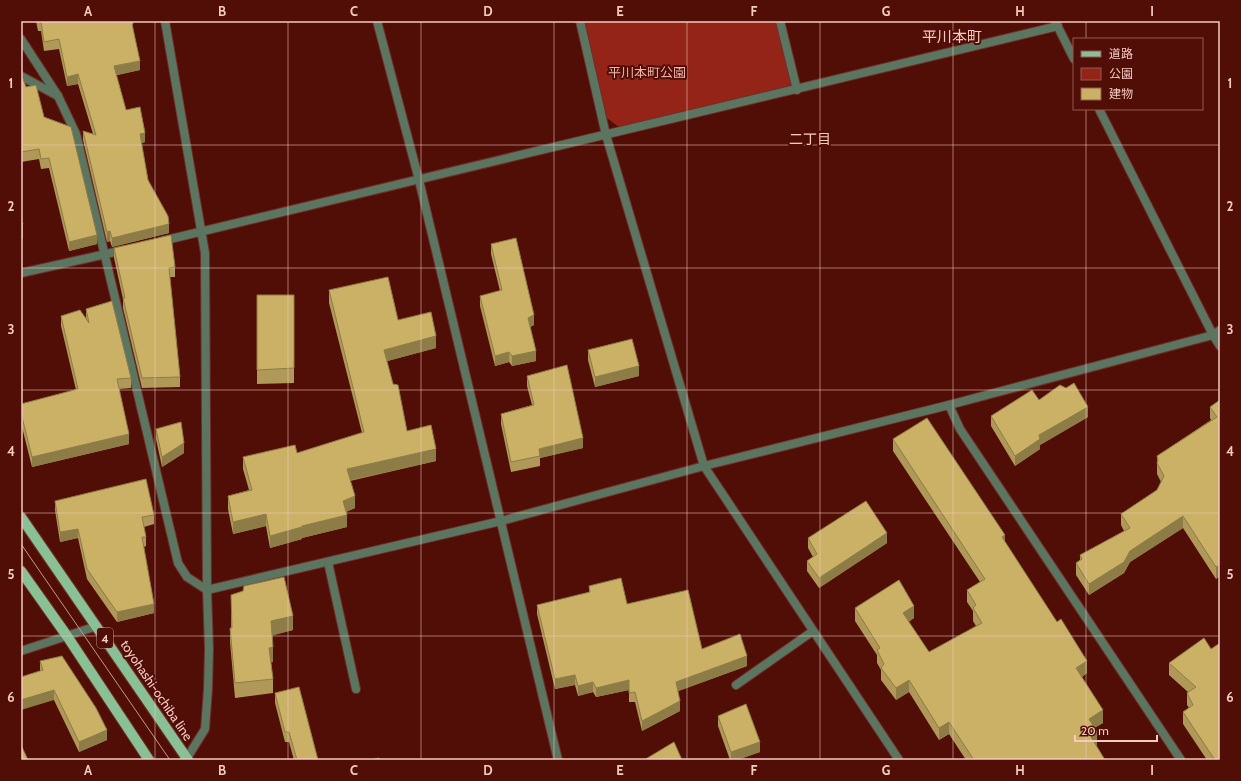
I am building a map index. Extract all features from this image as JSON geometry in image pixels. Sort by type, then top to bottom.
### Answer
[{"type":"main road","name":"toyohashi-ochiba line","points":[[21,517],[97,626],[186,759]]},
{"type":"main road","name":"4","points":[[21,571],[67,636],[149,760]]},
{"type":"street","points":[[165,21],[205,253],[207,590],[209,649],[205,729],[186,759]]},
{"type":"street","points":[[377,21],[419,180],[502,521],[558,760]]},
{"type":"street","points":[[580,21],[606,135],[704,466],[899,760]]},
{"type":"street","points":[[780,21],[797,90]]},
{"type":"street","points":[[157,242],[797,90],[1056,24],[1073,56]]},
{"type":"street","points":[[21,39],[58,96],[76,134],[178,562],[187,577],[207,590],[502,521],[704,466],[949,405],[1213,335],[1220,330]]},
{"type":"street","points":[[21,76],[58,96]]},
{"type":"street","points":[[1100,110],[1213,335],[1220,346]]},
{"type":"street","points":[[21,273],[134,248]]},
{"type":"street","points":[[949,405],[960,429],[1180,760]]},
{"type":"street","points":[[328,562],[356,689]]},
{"type":"street","points":[[21,651],[97,626]]},
{"type":"street","points":[[736,685],[813,631]]},
{"type":"green space","name":"平川本町公園","points":[[581,21],[780,21],[797,90],[623,130],[604,116]]},
{"type":"building","points":[[41,21],[133,21],[132,24],[140,61],[114,66],[126,110],[140,107],[145,133],[140,134],[148,180],[168,216],[169,224],[112,238],[110,231],[107,232],[83,131],[96,135],[78,74],[67,77],[59,39],[44,42]]},
{"type":"building","points":[[22,76],[26,87],[36,85],[44,117],[71,127],[97,235],[69,242],[49,158],[41,159],[39,149],[21,152]]},
{"type":"building","points":[[171,235],[175,267],[169,268],[180,377],[142,378],[123,298],[125,298],[114,248]]},
{"type":"building","points":[[516,238],[534,315],[528,318],[536,351],[512,356],[509,352],[495,356],[480,296],[502,290],[491,244]]},
{"type":"building","points":[[388,277],[398,320],[431,312],[436,336],[384,350],[393,384],[398,385],[407,431],[431,425],[436,449],[347,469],[355,496],[343,501],[347,515],[302,526],[270,536],[266,514],[233,522],[228,496],[252,490],[243,457],[295,445],[297,453],[364,432],[329,290]]},
{"type":"building","points":[[257,295],[294,295],[294,368],[257,370]]},
{"type":"building","points":[[112,301],[131,378],[117,379],[129,434],[32,457],[21,413],[21,404],[78,389],[61,316],[80,310],[89,323],[86,309]]},
{"type":"building","points":[[632,339],[639,366],[595,377],[588,350]]},
{"type":"building","points":[[567,365],[583,438],[539,449],[540,456],[511,462],[501,414],[534,405],[527,376]]},
{"type":"building","points":[[1074,383],[1088,407],[1039,435],[1040,439],[1015,456],[991,416],[1032,390],[1039,400],[1060,385],[1066,388]]},
{"type":"building","points":[[1220,400],[1220,565],[1216,567],[1183,516],[1130,551],[1124,562],[1089,584],[1076,563],[1082,559],[1080,555],[1130,528],[1121,514],[1157,490],[1164,476],[1157,463],[1157,456],[1217,417],[1210,407]]},
{"type":"building","points":[[927,418],[1005,535],[1002,537],[1057,622],[1061,619],[1087,661],[1076,668],[1103,710],[1089,719],[1097,732],[1091,737],[1105,760],[974,760],[949,722],[939,728],[909,680],[896,688],[881,668],[884,664],[877,650],[880,648],[855,608],[899,580],[914,606],[903,613],[929,652],[982,623],[973,608],[976,605],[967,590],[985,579],[893,439]]},
{"type":"building","points":[[181,422],[184,443],[162,457],[156,429]]},
{"type":"building","points":[[146,479],[154,515],[142,517],[146,537],[142,537],[154,604],[117,612],[87,569],[78,529],[60,532],[55,501]]},
{"type":"building","points":[[866,501],[887,533],[819,578],[807,561],[817,554],[808,538]]},
{"type":"building","points":[[284,577],[293,616],[271,621],[273,647],[269,648],[273,679],[235,683],[230,628],[232,628],[231,595],[243,591],[244,586]]},
{"type":"building","points":[[621,578],[627,604],[688,590],[702,649],[740,634],[747,656],[676,682],[680,701],[642,721],[635,692],[629,693],[629,680],[596,688],[593,682],[578,686],[575,675],[555,679],[537,605],[590,592],[589,586]]},
{"type":"building","points":[[1204,638],[1211,649],[1220,643],[1220,760],[1215,760],[1183,712],[1193,705],[1187,693],[1196,687],[1169,663]]},
{"type":"building","points":[[62,656],[96,708],[107,730],[79,742],[54,690],[21,700],[21,677],[43,670],[40,661]]},
{"type":"building","points":[[299,687],[318,760],[297,760],[289,732],[285,732],[275,693]]},
{"type":"building","points":[[746,704],[760,742],[731,752],[718,716]]},
{"type":"building","points":[[674,742],[682,760],[644,760]]},
{"type":"building","points":[[21,745],[28,760],[21,760]]},
{"type":"tram line","points":[[21,544],[170,760]]},
{"type":"district","name":"平川本町","points":[[952,37]]},
{"type":"district","name":"二丁目","points":[[810,139]]}]
